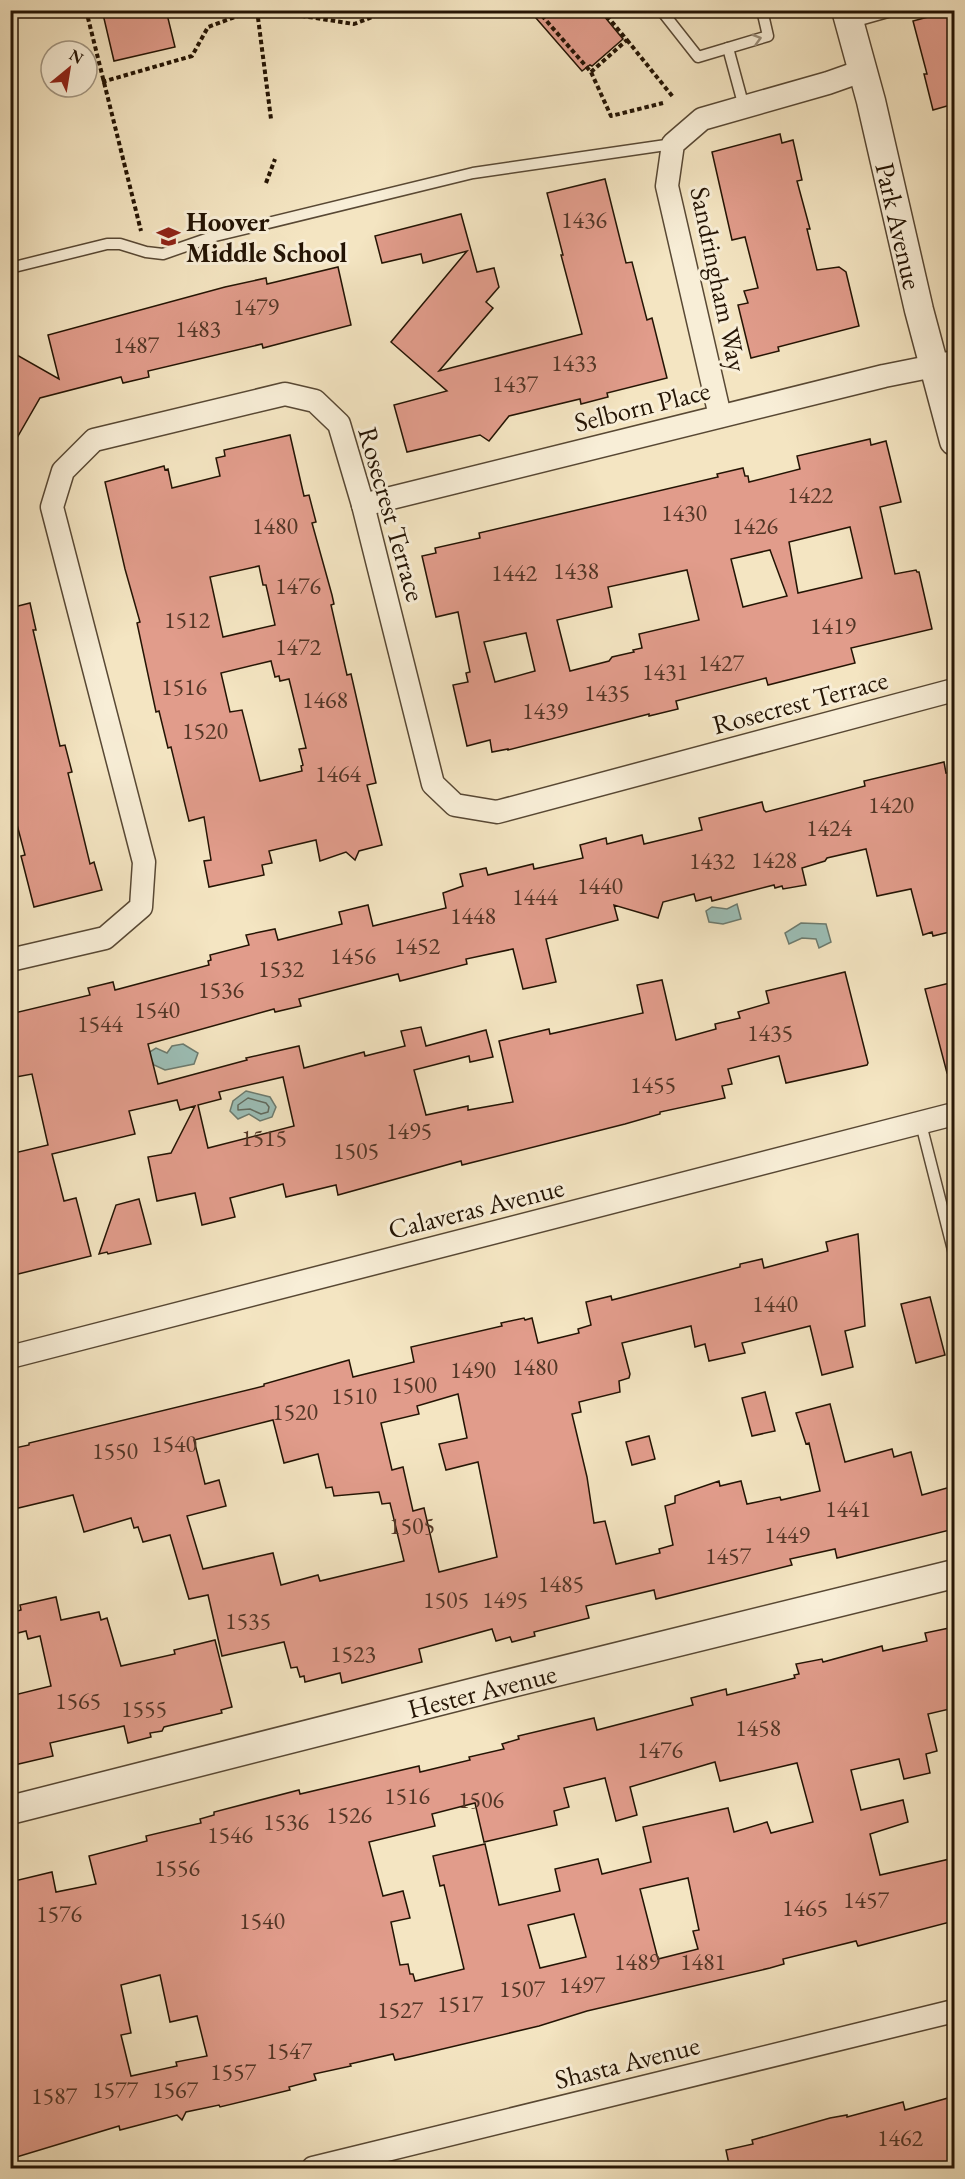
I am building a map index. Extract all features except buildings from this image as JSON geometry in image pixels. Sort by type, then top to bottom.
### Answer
[{"type":"street","name":"Park Avenue","points":[[847,17],[862,70],[919,310],[944,364],[954,441]]},
{"type":"street","points":[[673,144],[702,119],[828,83],[862,70]]},
{"type":"street","name":"Sandringham Way","points":[[673,144],[667,186],[720,416]]},
{"type":"street","name":"Selborn Place","points":[[363,505],[895,373],[944,364]]},
{"type":"street","name":"Rosecrest Terrace","points":[[10,960],[105,938],[141,907],[144,862],[52,507],[63,471],[94,440],[285,394],[315,401],[339,424],[363,505],[433,784],[455,806],[497,812],[954,690]]},
{"type":"street","name":"Calaveras Avenue","points":[[10,1357],[921,1124],[954,1113]]},
{"type":"street","name":"Hester Avenue","points":[[10,1810],[954,1574]]},
{"type":"street","name":"Shasta Avenue","points":[[313,2169],[954,2011]]},
{"type":"lane","points":[[661,10],[698,57],[768,36],[762,10]]},
{"type":"lane","points":[[847,17],[895,10]]},
{"type":"lane","points":[[728,48],[744,107]]},
{"type":"lane","points":[[10,268],[107,244],[120,244],[146,252],[163,254],[215,236],[473,173],[673,144]]},
{"type":"lane","points":[[921,1124],[954,1254]]},
{"type":"path","points":[[86,10],[146,252]]},
{"type":"path","points":[[102,82],[192,56],[208,27],[256,10],[271,119]]},
{"type":"path","points":[[264,10],[354,24],[391,10]]},
{"type":"path","points":[[537,10],[591,72],[611,116],[663,103]]},
{"type":"path","points":[[602,10],[673,97]]},
{"type":"path","points":[[591,72],[627,40]]},
{"type":"path","points":[[266,183],[274,159]]},
{"type":"water","points":[[737,904],[741,919],[723,924],[709,922],[706,911],[712,907],[727,909]]},
{"type":"water","points":[[801,923],[826,924],[831,942],[819,948],[816,939],[802,938],[789,944],[785,933]]},
{"type":"water","points":[[183,1044],[198,1053],[194,1064],[165,1070],[154,1065],[148,1053],[156,1048],[167,1053],[172,1046]]},
{"type":"water","points":[[246,1091],[270,1097],[276,1107],[272,1117],[260,1121],[249,1114],[238,1119],[230,1111],[233,1101]]},
{"type":"place","name":"Hoover Middle School","points":[[168,237]]}]
